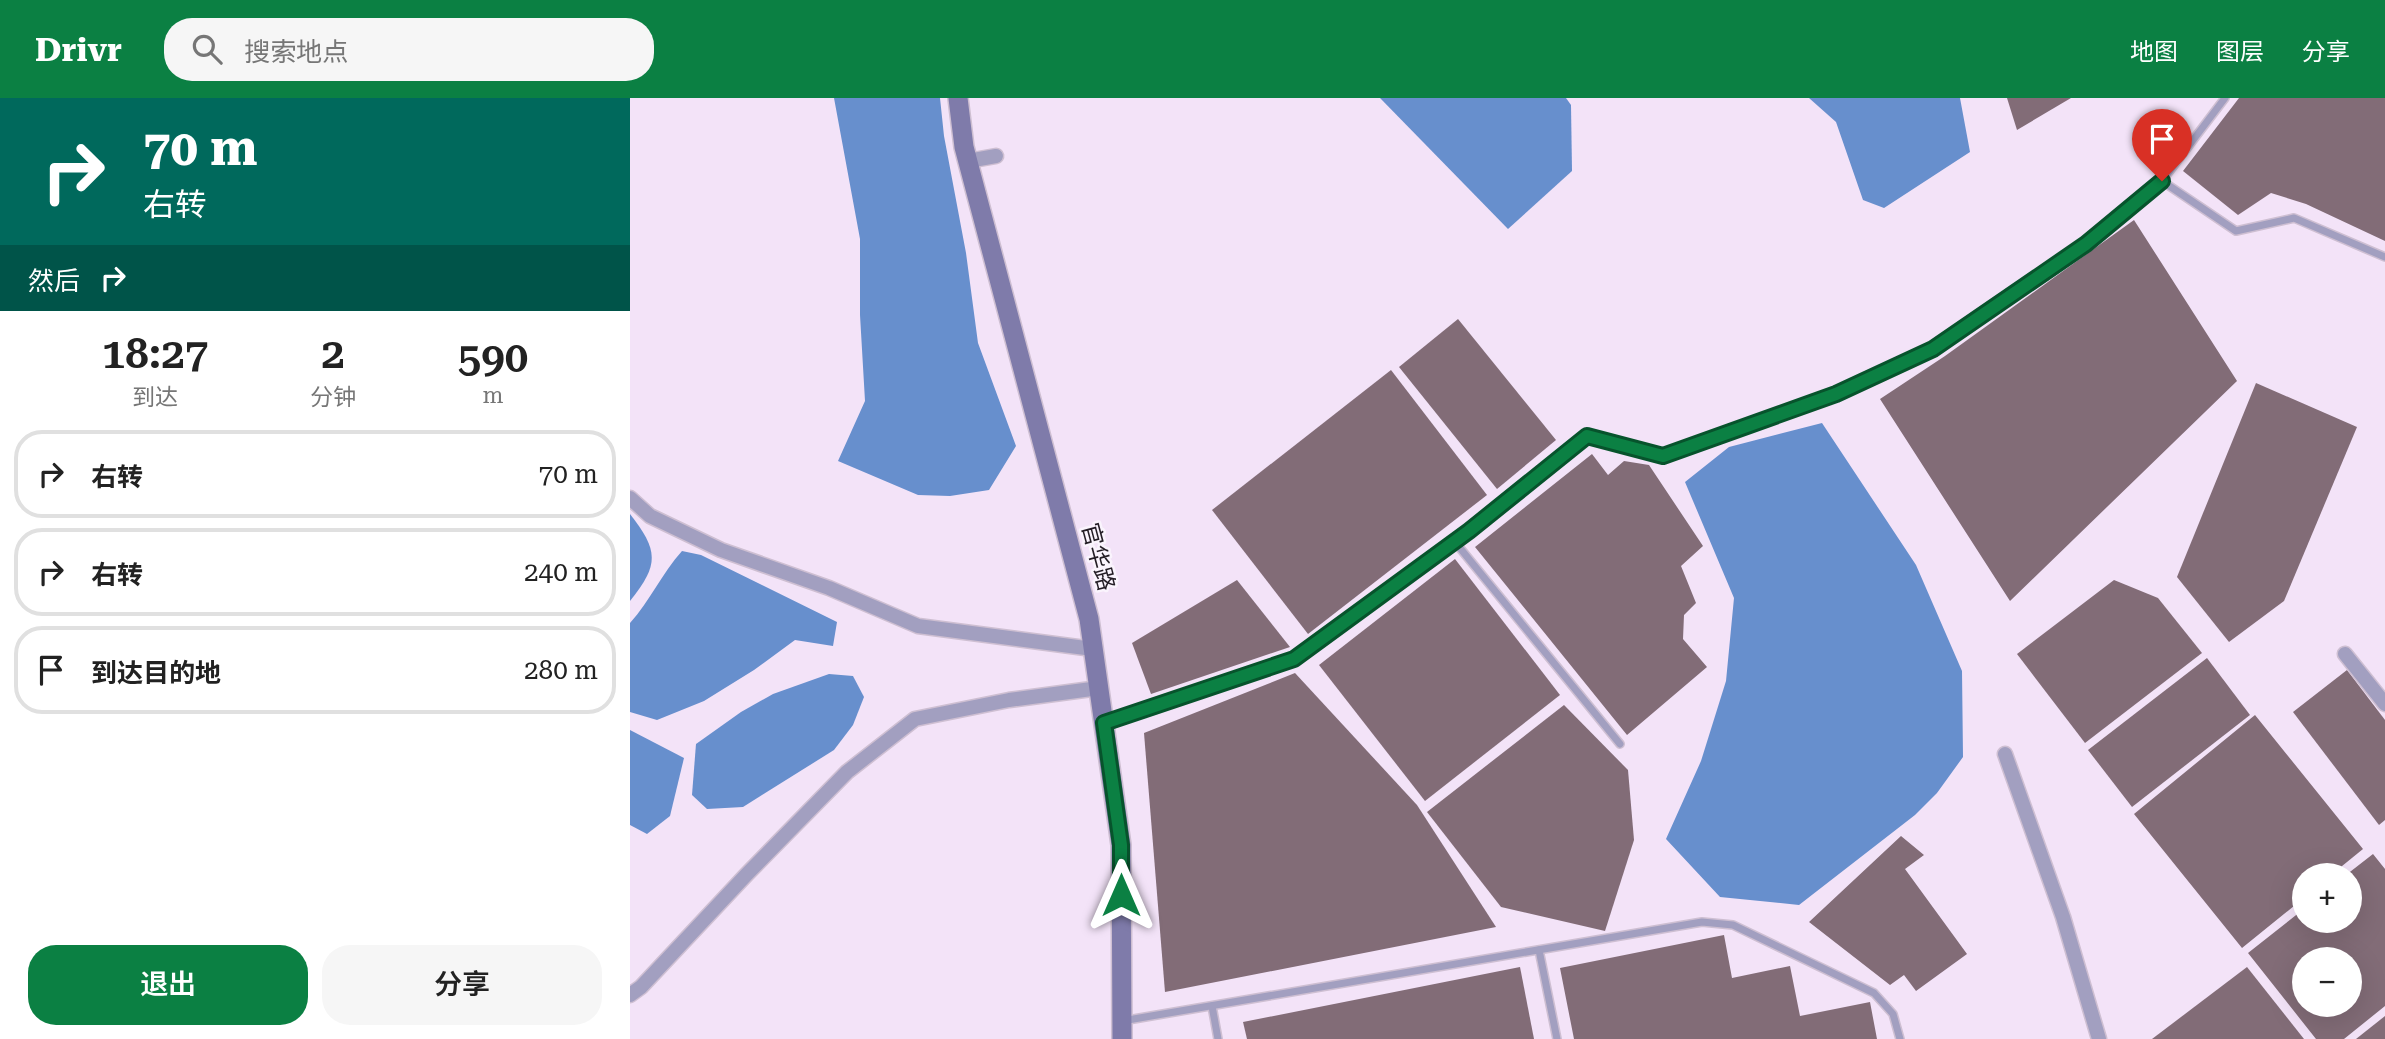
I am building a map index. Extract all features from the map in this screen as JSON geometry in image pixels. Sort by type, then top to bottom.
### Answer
[{"type":"main road","name":"官华路","points":[[958,98],[968,161],[1089,619],[1121,845],[1122,1030]]},
{"type":"street","points":[[968,161],[996,156]]},
{"type":"street","points":[[630,498],[650,516],[721,550],[829,588],[918,625],[1093,649]]},
{"type":"street","points":[[2345,654],[2385,704]]},
{"type":"street","points":[[630,995],[641,987],[847,772],[915,719],[1009,700],[1099,688]]},
{"type":"street","points":[[2005,754],[2063,917],[2099,1039]]},
{"type":"lane","points":[[1104,723],[1294,659],[1455,542],[1587,436],[1663,456],[1836,394],[1933,349],[2086,244],[2162,181],[2225,98]]},
{"type":"lane","points":[[2162,181],[2235,231],[2294,218],[2385,257]]},
{"type":"lane","points":[[1455,542],[1619,744]]},
{"type":"lane","points":[[1122,1030],[1212,1006],[1702,922],[1733,925],[1874,993],[1893,1014],[1899,1039]]},
{"type":"lane","points":[[1539,950],[1557,1039]]},
{"type":"lane","points":[[1212,1006],[1218,1039]]},
{"type":"water","points":[[834,98],[940,98],[978,343],[1016,446],[989,490],[950,496],[918,495],[838,461],[865,401],[860,315],[860,239]]},
{"type":"water","points":[[1380,98],[1566,98],[1571,105],[1572,171],[1508,229]]},
{"type":"water","points":[[1809,98],[1960,98],[1970,152],[1884,208],[1863,200],[1836,122]]},
{"type":"water","points":[[1822,423],[1916,565],[1962,671],[1963,757],[1937,793],[1915,815],[1799,905],[1720,897],[1666,839],[1701,761],[1726,681],[1734,598],[1685,482],[1729,447]]},
{"type":"water","points":[[630,514],[646,538],[652,557],[647,577],[630,601]]},
{"type":"water","points":[[682,551],[701,555],[837,622],[833,646],[795,640],[704,701],[657,720],[630,712],[630,623]]},
{"type":"water","points":[[829,674],[853,676],[864,697],[853,725],[834,750],[743,807],[707,809],[692,795],[696,744],[741,712],[773,694]]},
{"type":"water","points":[[630,730],[684,758],[670,816],[647,834],[630,825]]},
{"type":"building","points":[[2007,98],[2071,98],[2017,130]]},
{"type":"building","points":[[2239,98],[2385,98],[2385,241],[2306,204],[2271,193],[2238,215],[2183,171]]},
{"type":"building","points":[[2134,220],[2237,381],[2010,601],[1880,399],[1945,356]]},
{"type":"building","points":[[1458,319],[1556,440],[1497,489],[1399,367]]},
{"type":"building","points":[[1391,370],[1487,495],[1308,634],[1212,510]]},
{"type":"building","points":[[2256,383],[2357,427],[2284,601],[2229,642],[2177,577]]},
{"type":"building","points":[[1592,454],[1608,475],[1624,461],[1649,465],[1703,546],[1681,566],[1696,603],[1684,615],[1683,639],[1707,667],[1627,735],[1475,547]]},
{"type":"building","points":[[1455,559],[1560,695],[1425,801],[1319,665]]},
{"type":"building","points":[[1237,580],[1290,647],[1151,694],[1132,643]]},
{"type":"building","points":[[2114,580],[2158,598],[2202,653],[2085,743],[2017,654]]},
{"type":"building","points":[[2207,658],[2250,715],[2132,807],[2088,750]]},
{"type":"building","points":[[2347,670],[2385,720],[2385,820],[2379,825],[2293,712]]},
{"type":"building","points":[[1295,673],[1417,805],[1496,927],[1165,992],[1144,733]]},
{"type":"building","points":[[1564,705],[1628,770],[1634,840],[1605,931],[1501,907],[1427,812]]},
{"type":"building","points":[[2255,715],[2363,849],[2346,863],[2292,863],[2292,908],[2242,948],[2134,814]]},
{"type":"building","points":[[1901,836],[1924,855],[1905,869],[1967,954],[1916,991],[1904,975],[1890,985],[1809,922]]},
{"type":"building","points":[[2373,854],[2385,869],[2385,1006],[2344,1039],[2316,1039],[2299,1017],[2362,1017],[2362,947],[2292,947],[2292,1009],[2248,953],[2292,918],[2292,933],[2362,933],[2361,863]]},
{"type":"building","points":[[1724,935],[1732,978],[1790,966],[1800,1016],[1870,1002],[1877,1039],[1574,1039],[1560,968]]},
{"type":"building","points":[[1520,967],[1534,1039],[1247,1039],[1243,1022]]},
{"type":"building","points":[[2247,967],[2304,1039],[2152,1039]]},
{"type":"building","points":[[2385,1016],[2385,1039],[2356,1039]]},
{"type":"route","points":[[1121,895],[1121,845],[1104,723],[1294,659],[1469,531],[1587,436],[1663,456],[1836,394],[1933,349],[2086,244],[2162,181]]}]
